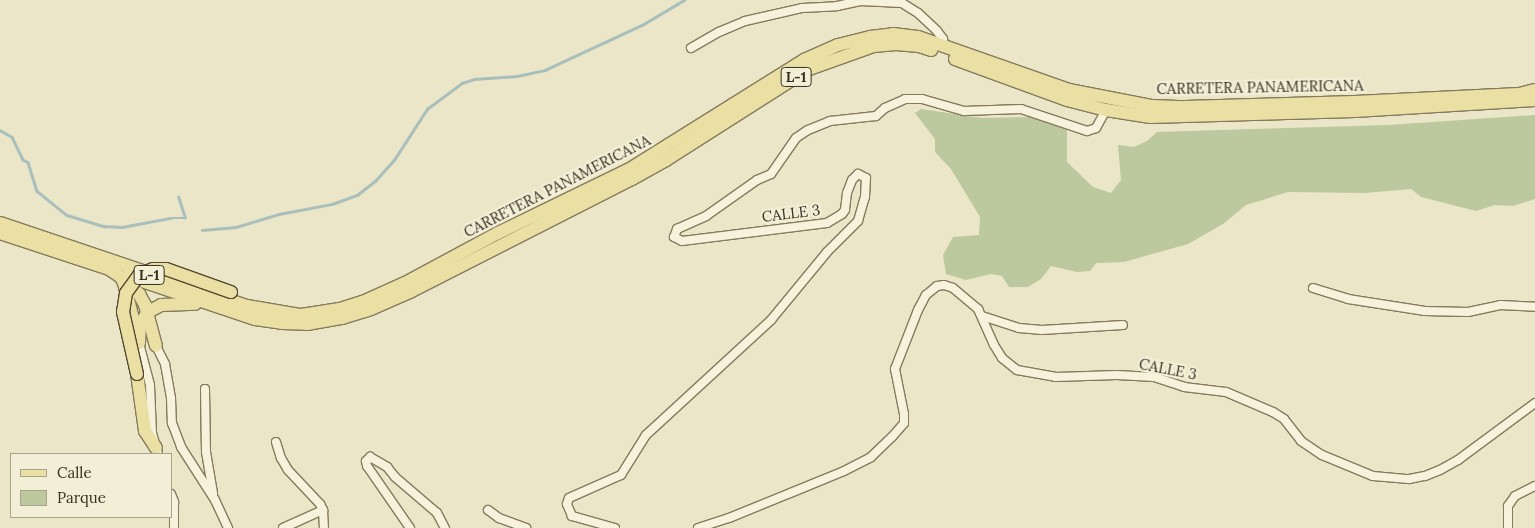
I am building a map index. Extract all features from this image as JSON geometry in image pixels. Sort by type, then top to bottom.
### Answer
[{"type":"main road","name":"CARRETERA PANAMERICANA","points":[[0,222],[134,270],[247,306],[302,315],[340,309],[367,300],[427,272],[498,233],[628,170],[804,60],[838,45],[893,34],[918,37],[1068,90],[1152,106],[1185,108],[1355,102],[1519,94],[1535,90]]},
{"type":"main road","name":"CARRETERA PANAMERICANA","points":[[0,233],[255,318],[282,323],[306,324],[342,318],[371,309],[410,292],[641,175],[809,69],[874,46],[896,44],[919,46],[1067,100],[1106,110],[1150,117],[1355,111],[1535,100]]},
{"type":"main road","points":[[109,269],[121,277],[124,283],[139,344]]},
{"type":"main road","points":[[157,451],[145,432],[137,374],[124,312],[126,294],[139,275],[153,269],[166,269],[302,315]]},
{"type":"main road","points":[[124,283],[139,294],[148,312],[156,346]]},
{"type":"main road","name":"L-1","points":[[148,312],[161,305],[193,303],[215,310],[222,308]]},
{"type":"main road","name":"L-1","points":[[156,346],[156,326],[161,305]]},
{"type":"main road","points":[[139,344],[140,324],[148,312]]},
{"type":"street","points":[[691,48],[745,21],[802,8],[837,6],[860,1],[902,4],[918,13],[943,39],[944,46]]},
{"type":"street","name":"CALLE 3","points":[[615,528],[572,516],[567,504],[569,498],[621,475],[627,469],[638,446],[646,435],[772,320],[827,252],[858,221],[865,197],[866,178],[858,174],[852,180],[847,193],[845,210],[827,224],[682,240],[674,237],[677,228],[706,216],[757,180],[771,174],[796,138],[808,130],[830,121],[876,116],[886,108],[906,99],[922,99],[964,110],[1021,109],[1087,131],[1096,128],[1106,110]]},
{"type":"street","name":"CALLE 3","points":[[698,528],[729,518],[844,471],[871,457],[892,437],[904,423],[895,369],[909,328],[930,290],[937,286],[944,285],[953,288],[978,309],[1002,358],[1017,370],[1056,377],[1117,375],[1154,377],[1184,386],[1226,392],[1273,412],[1284,419],[1301,441],[1322,455],[1373,476],[1409,479],[1425,476],[1440,470],[1458,460],[1535,403]]},
{"type":"street","points":[[1313,288],[1348,299],[1425,311],[1461,312],[1500,306],[1535,307]]},
{"type":"street","points":[[982,316],[1019,328],[1042,330],[1123,325]]},
{"type":"street","points":[[139,344],[150,385],[151,424],[157,451]]},
{"type":"street","points":[[156,346],[165,364],[171,398],[172,423],[181,447],[215,500],[228,528]]},
{"type":"street","points":[[205,389],[206,452],[215,500]]},
{"type":"street","points":[[276,442],[281,458],[288,470],[323,510],[324,528]]},
{"type":"street","points":[[410,528],[367,466],[366,460],[370,457],[388,467],[395,477],[438,513],[445,528]]},
{"type":"street","points":[[1508,528],[1508,506],[1515,496],[1535,486]]},
{"type":"street","points":[[172,497],[174,502],[174,528]]},
{"type":"street","points":[[282,528],[323,510]]},
{"type":"street","points":[[488,510],[499,518],[526,528]]},
{"type":"green space","points":[[921,109],[982,118],[1032,117],[1067,130],[1067,162],[1093,187],[1111,193],[1121,180],[1118,145],[1134,147],[1147,141],[1157,132],[1389,125],[1535,115],[1535,199],[1513,206],[1495,205],[1476,211],[1421,197],[1411,189],[1364,193],[1288,192],[1246,205],[1223,224],[1188,244],[1124,262],[1096,263],[1090,271],[1077,272],[1051,266],[1041,279],[1028,287],[1009,287],[1002,276],[991,274],[966,280],[946,274],[943,255],[953,237],[979,235],[980,217],[951,169],[935,152],[935,139],[915,113]]},
{"type":"waterway","points":[[202,230],[236,227],[279,214],[332,204],[357,195],[375,181],[394,160],[427,109],[462,83],[474,79],[517,76],[545,70],[642,25],[684,0]]},
{"type":"waterway","points":[[0,130],[12,137],[23,160],[28,162],[37,191],[67,215],[104,226],[122,227],[170,218],[185,218],[178,197]]}]
